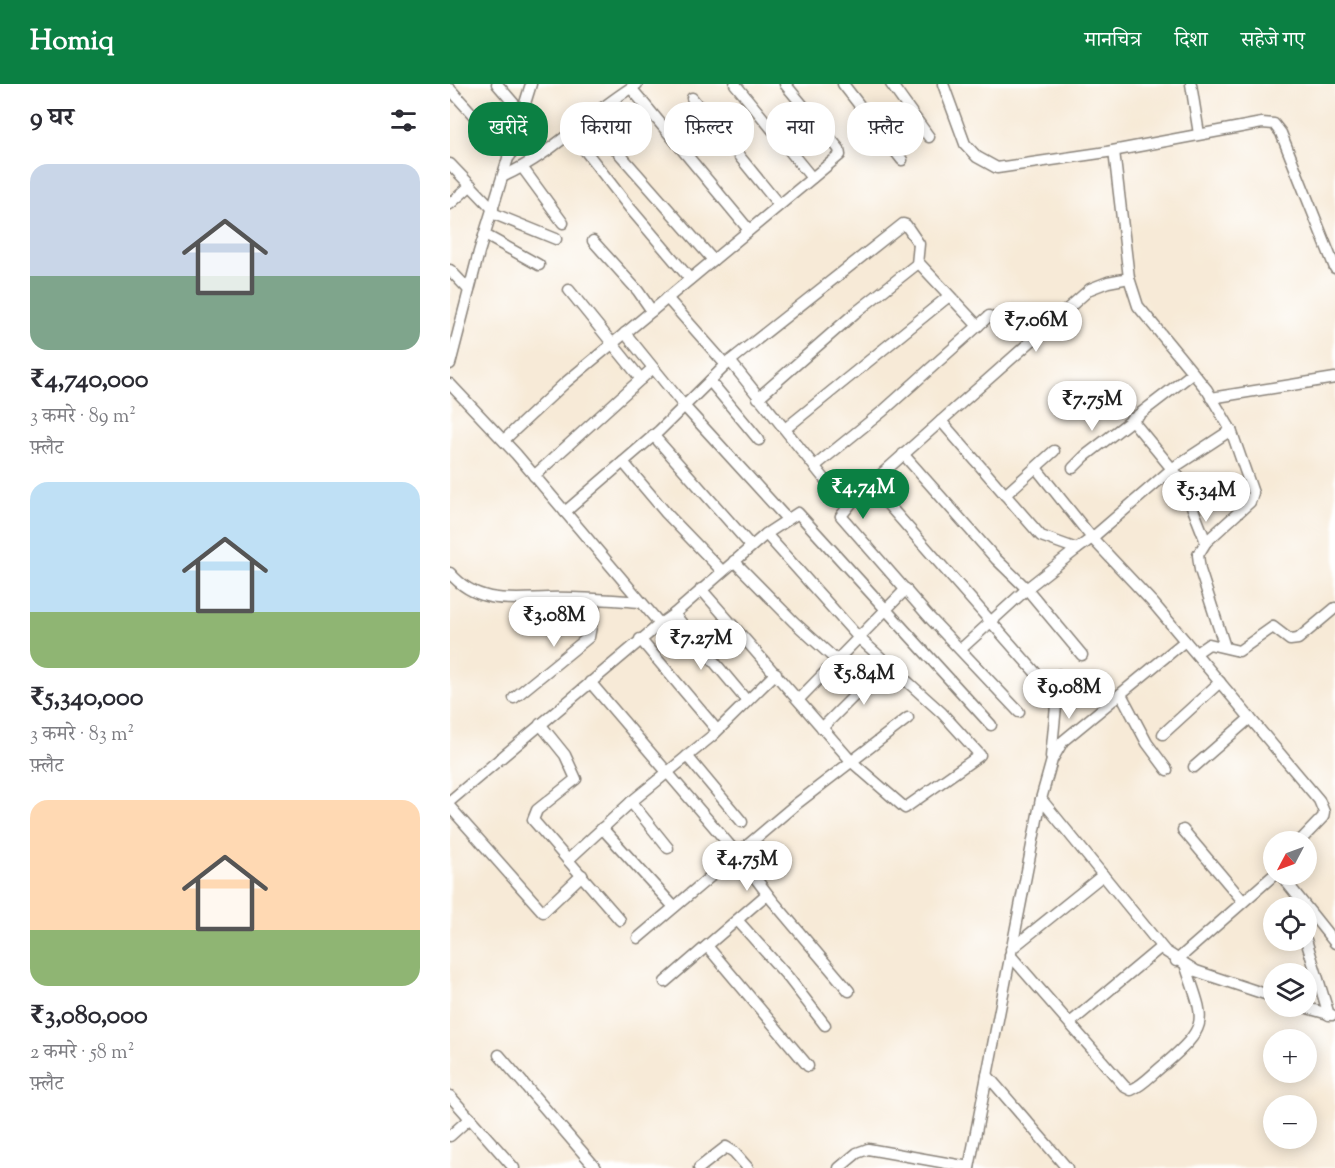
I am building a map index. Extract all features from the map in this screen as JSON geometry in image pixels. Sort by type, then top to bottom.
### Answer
[{"type":"street","points":[[496,84],[512,102]]},
{"type":"street","points":[[525,102],[531,84]]},
{"type":"street","points":[[735,84],[812,178]]},
{"type":"street","points":[[504,440],[565,383],[841,152],[785,84]]},
{"type":"street","points":[[843,84],[902,160]]},
{"type":"street","points":[[891,84],[929,136]]},
{"type":"street","points":[[943,84],[965,144],[977,157],[997,168],[1114,151],[1262,123],[1278,126],[1335,267]]},
{"type":"street","points":[[1191,84],[1199,134]]},
{"type":"street","points":[[610,102],[634,86],[749,230]]},
{"type":"street","points":[[450,89],[468,109]]},
{"type":"street","points":[[692,98],[779,205]]},
{"type":"street","points":[[504,176],[522,167],[560,138]]},
{"type":"street","points":[[1114,151],[1129,278],[1138,306],[1194,373],[1231,430],[1253,498],[1206,542],[1197,560],[1225,647]]},
{"type":"street","points":[[451,355],[510,156]]},
{"type":"street","points":[[589,156],[690,279]]},
{"type":"street","points":[[622,156],[713,260]]},
{"type":"street","points":[[450,164],[493,211],[556,239]]},
{"type":"street","points":[[522,167],[563,223]]},
{"type":"street","points":[[450,204],[471,185]]},
{"type":"street","points":[[565,512],[685,407],[728,363],[903,224],[917,239],[918,262],[978,326]]},
{"type":"street","points":[[485,235],[539,265]]},
{"type":"street","points":[[593,241],[638,291],[652,311]]},
{"type":"street","points":[[758,398],[918,262]]},
{"type":"street","points":[[450,270],[469,291]]},
{"type":"street","points":[[1019,712],[842,518],[841,514],[870,484],[1085,292],[1097,285],[1129,278]]},
{"type":"street","points":[[569,290],[641,379]]},
{"type":"street","points":[[785,429],[949,296]]},
{"type":"street","points":[[667,298],[728,363],[785,429],[847,507]]},
{"type":"street","points":[[815,466],[883,411],[989,316]]},
{"type":"street","points":[[625,333],[685,407],[787,519]]},
{"type":"street","points":[[534,476],[653,368]]},
{"type":"street","points":[[1073,468],[1131,419],[1194,373]]},
{"type":"street","points":[[1211,398],[1335,378]]},
{"type":"street","points":[[710,381],[759,440]]},
{"type":"street","points":[[450,384],[504,440],[660,624]]},
{"type":"street","points":[[1131,419],[1182,481],[1206,542]]},
{"type":"street","points":[[941,421],[1041,536],[1077,549]]},
{"type":"street","points":[[961,649],[1027,590],[1173,468],[1231,430]]},
{"type":"street","points":[[653,435],[751,546]]},
{"type":"street","points":[[1005,495],[1054,451]]},
{"type":"street","points":[[903,454],[996,559],[1027,590],[1082,655]]},
{"type":"street","points":[[622,462],[666,513],[722,571]]},
{"type":"street","points":[[1036,468],[1092,538],[1196,653],[1323,807],[1320,821],[1310,831]]},
{"type":"street","points":[[870,484],[1049,688]]},
{"type":"street","points":[[450,801],[486,773],[640,639],[674,614],[751,546],[787,519],[800,513],[991,725]]},
{"type":"street","points":[[701,589],[852,762],[905,808],[980,755],[942,713],[858,638],[766,534]]},
{"type":"street","points":[[734,561],[794,622],[836,660]]},
{"type":"street","points":[[450,573],[471,588],[503,600],[547,598],[640,602]]},
{"type":"street","points":[[799,699],[906,589]]},
{"type":"street","points":[[514,699],[589,637],[596,600]]},
{"type":"street","points":[[1196,653],[1209,644],[1239,651],[1273,627],[1290,640],[1298,639],[1335,608]]},
{"type":"street","points":[[674,614],[747,701]]},
{"type":"street","points":[[640,639],[717,730]]},
{"type":"street","points":[[1051,763],[1063,741],[1185,641]]},
{"type":"street","points":[[822,728],[886,664]]},
{"type":"street","points":[[568,860],[631,802],[717,730],[776,673]]},
{"type":"street","points":[[839,1168],[857,1153],[868,1149],[969,1168],[1041,799],[1051,763],[1059,675]]},
{"type":"street","points":[[590,682],[738,855],[767,894],[849,991]]},
{"type":"street","points":[[1163,734],[1220,682]]},
{"type":"street","points":[[1121,694],[1147,743],[1167,770]]},
{"type":"street","points":[[638,938],[795,805],[908,718]]},
{"type":"street","points":[[1194,767],[1250,718]]},
{"type":"street","points":[[540,724],[565,755],[576,778],[537,810],[533,819],[620,920]]},
{"type":"street","points":[[687,756],[742,822]]},
{"type":"street","points":[[1041,799],[1161,947],[1181,964],[1263,994]]},
{"type":"street","points":[[631,802],[668,848]]},
{"type":"street","points":[[450,807],[543,912],[582,875]]},
{"type":"street","points":[[602,828],[674,907]]},
{"type":"street","points":[[1183,830],[1243,901]]},
{"type":"street","points":[[1011,952],[1103,875]]},
{"type":"street","points":[[1181,964],[1243,901],[1263,884]]},
{"type":"street","points":[[1288,885],[1292,897]]},
{"type":"street","points":[[1288,885],[1335,943]]},
{"type":"street","points":[[665,982],[767,894]]},
{"type":"street","points":[[738,921],[788,977],[825,1025]]},
{"type":"street","points":[[707,946],[808,1066]]},
{"type":"street","points":[[1070,1023],[1161,947]]},
{"type":"street","points":[[1310,951],[1332,1015]]},
{"type":"street","points":[[1011,952],[1125,1087],[1134,1089],[1191,1041],[1199,1029],[1201,1016],[1181,964]]},
{"type":"street","points":[[1317,1011],[1332,1015]]},
{"type":"street","points":[[499,1055],[596,1168]]},
{"type":"street","points":[[987,1075],[1067,1168]]},
{"type":"street","points":[[450,1096],[514,1168]]},
{"type":"street","points":[[450,1136],[470,1118]]},
{"type":"street","points":[[699,1168],[726,1148],[734,1152],[748,1168]]}]
